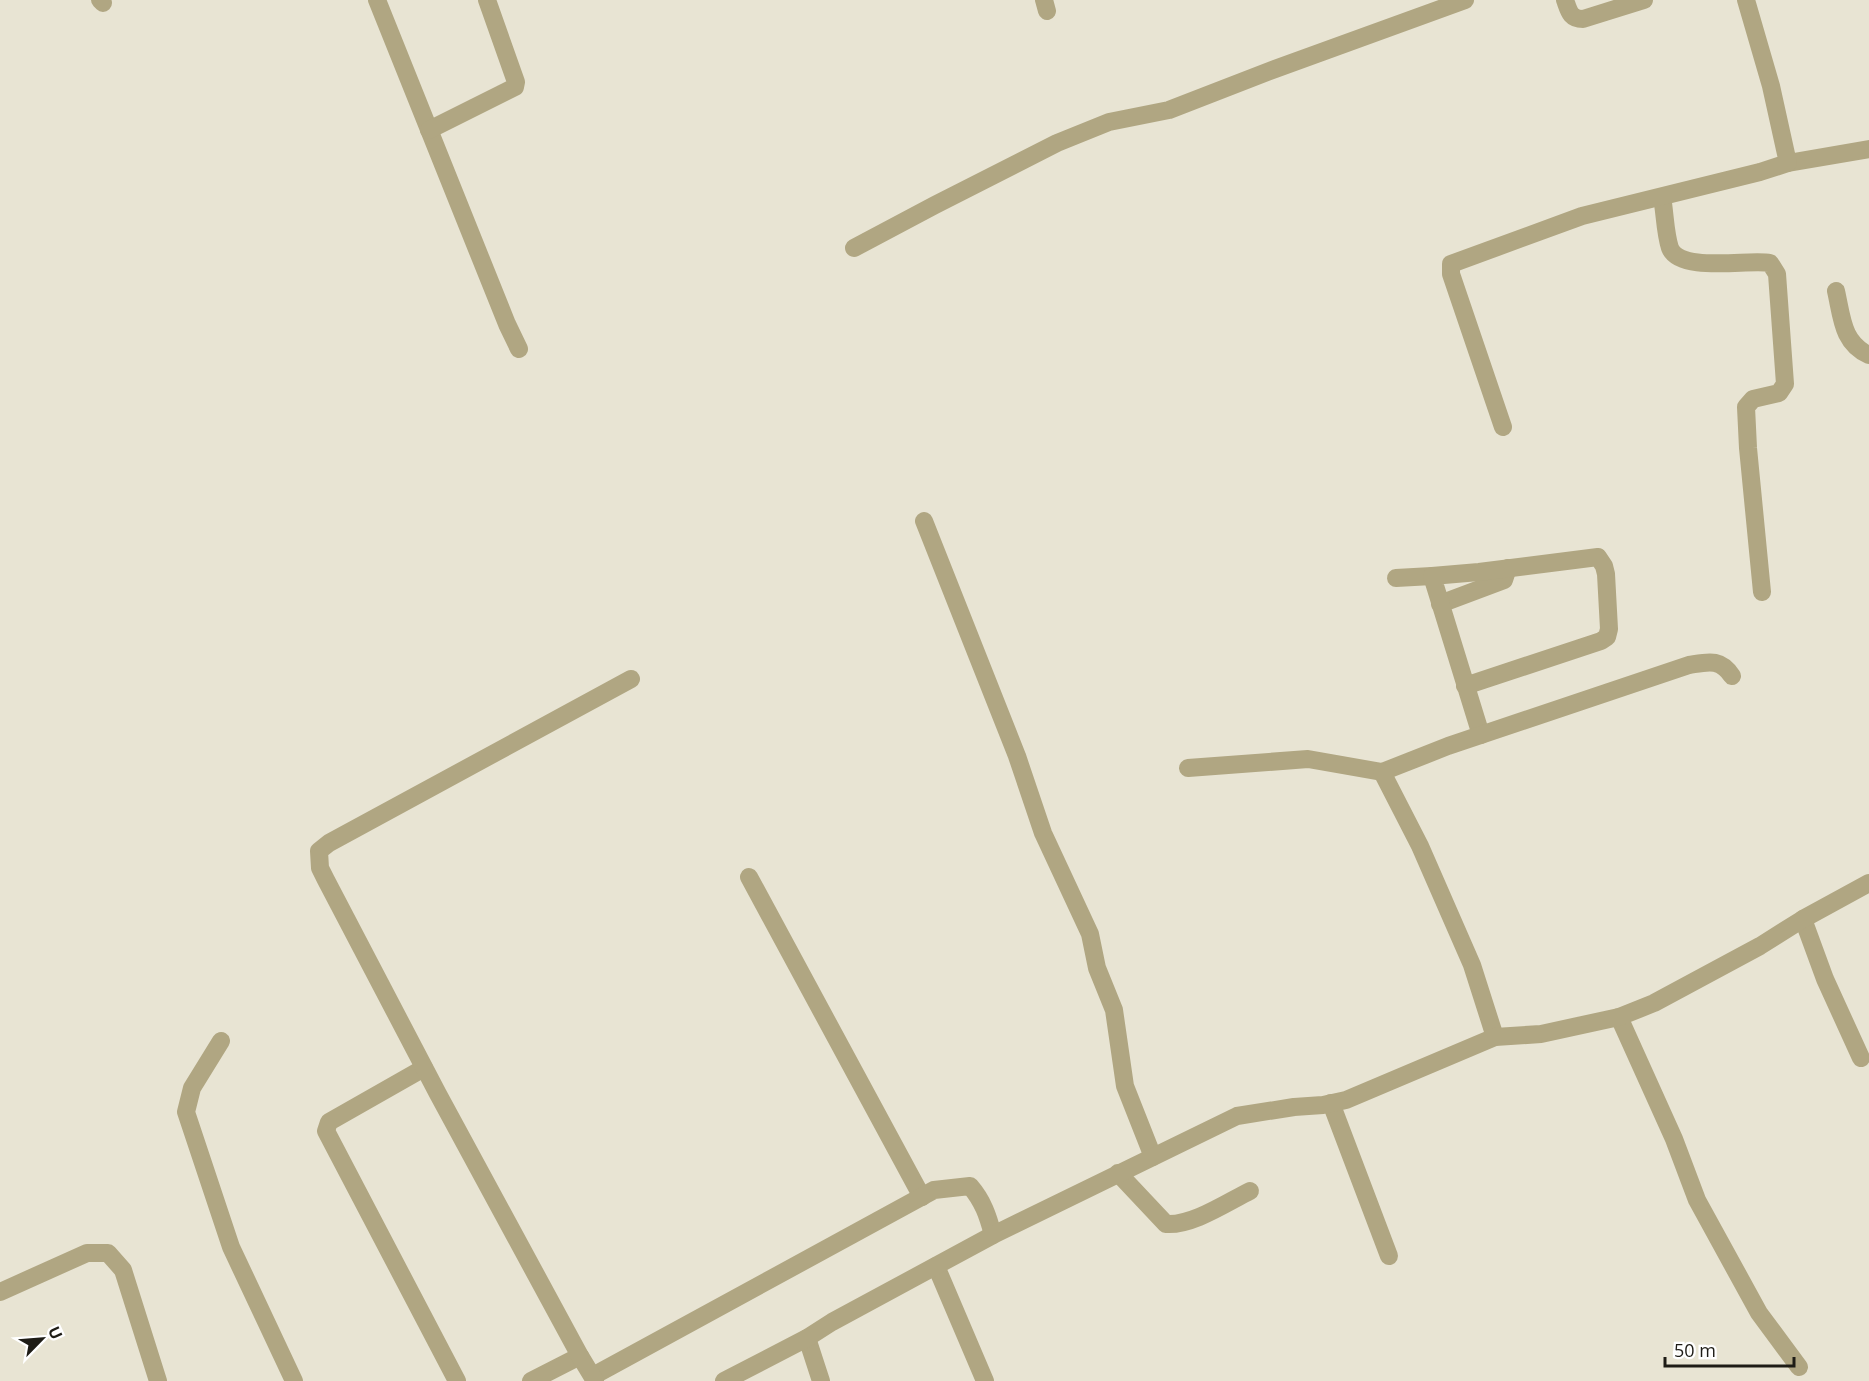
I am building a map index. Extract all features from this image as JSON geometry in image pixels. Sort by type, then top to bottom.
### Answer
[{"type":"street","points":[[377,0],[519,349]]},
{"type":"street","points":[[429,130],[515,87],[516,82],[487,0]]},
{"type":"street","points":[[854,248],[1057,143],[1109,122],[1169,110],[1465,0]]},
{"type":"street","points":[[1565,0],[1571,16],[1583,19],[1644,0]]},
{"type":"street","points":[[1746,0],[1771,86],[1788,163]]},
{"type":"street","points":[[1503,427],[1451,274],[1451,264],[1582,216],[1788,163],[1869,149]]},
{"type":"street","points":[[1662,196],[1670,245],[1674,254],[1704,264],[1770,263],[1777,274],[1785,384],[1779,393],[1753,399],[1746,407],[1762,592]]},
{"type":"street","points":[[1836,291],[1844,328],[1850,341],[1858,350],[1869,355]]},
{"type":"street","points":[[924,521],[1017,756],[1043,833],[1090,934],[1097,968],[1114,1010],[1125,1086],[1153,1157]]},
{"type":"street","points":[[1396,578],[1598,557],[1604,566],[1609,629],[1607,637],[1465,686]]},
{"type":"street","points":[[1440,604],[1504,580],[1508,568]]},
{"type":"street","points":[[1432,576],[1481,735]]},
{"type":"street","points":[[1188,768],[1308,759],[1382,772],[1481,735],[1689,665],[1706,662],[1719,663],[1726,667],[1732,676]]},
{"type":"street","points":[[631,679],[329,843],[319,851],[320,868],[424,1068],[594,1378],[934,1190],[970,1186],[984,1206],[993,1235]]},
{"type":"street","points":[[1382,772],[1420,846],[1472,965],[1495,1037]]},
{"type":"street","points":[[749,877],[922,1197]]},
{"type":"street","points":[[724,1381],[807,1338],[832,1322],[993,1235],[1237,1116],[1346,1100],[1495,1037],[1541,1034],[1619,1017],[1654,1003],[1699,979],[1869,883]]},
{"type":"street","points":[[1803,919],[1825,980],[1862,1058]]},
{"type":"street","points":[[1619,1017],[1674,1139],[1697,1200],[1759,1312],[1799,1367]]},
{"type":"street","points":[[221,1041],[192,1088],[186,1112],[231,1247],[294,1381]]},
{"type":"street","points":[[424,1068],[329,1122],[326,1131],[457,1381]]},
{"type":"street","points":[[1330,1103],[1389,1256]]},
{"type":"street","points":[[1118,1173],[1166,1224],[1190,1221],[1250,1191]]},
{"type":"street","points":[[0,1292],[87,1253],[108,1253],[123,1270],[158,1381]]},
{"type":"street","points":[[936,1266],[985,1381]]},
{"type":"street","points":[[807,1338],[821,1381]]},
{"type":"street","points":[[531,1381],[580,1356]]}]
